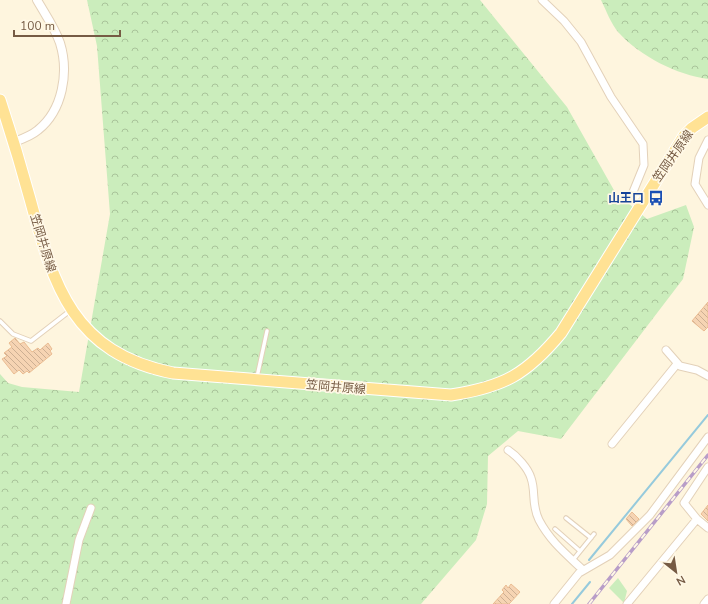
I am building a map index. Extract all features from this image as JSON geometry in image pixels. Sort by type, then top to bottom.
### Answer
[{"type":"main road","name":"笠岡井原線","points":[[0,100],[14,142],[48,264],[63,296],[72,310],[86,328],[102,344],[134,362],[173,373],[451,395],[492,387],[533,364],[561,333],[684,136],[692,128],[708,117]]},
{"type":"street","points":[[14,142],[38,130],[47,121],[59,98],[63,84],[64,56],[60,42],[37,0]]},
{"type":"street","points":[[542,0],[573,30],[611,97],[643,144],[644,165],[634,192],[634,196],[642,203]]},
{"type":"street","points":[[708,140],[699,158],[695,184],[708,205]]},
{"type":"street","points":[[666,350],[677,364],[703,372],[708,376]]},
{"type":"street","points":[[612,444],[677,364]]},
{"type":"street","points":[[554,604],[583,570],[610,555],[650,515],[708,437]]},
{"type":"street","points":[[508,450],[514,454],[531,477],[533,503],[538,519],[553,542],[583,570]]},
{"type":"street","points":[[708,467],[684,501],[684,505],[708,528]]},
{"type":"street","points":[[66,604],[79,540],[91,508]]},
{"type":"street","points":[[627,604],[697,519]]},
{"type":"street","points":[[704,604],[708,599]]},
{"type":"lane","points":[[0,321],[13,334],[31,341],[72,310]]},
{"type":"lane","points":[[257,380],[267,331]]},
{"type":"lane","points":[[566,518],[591,538]]},
{"type":"lane","points":[[554,529],[580,551]]},
{"type":"lane","points":[[572,560],[594,534]]},
{"type":"green space","points":[[87,0],[480,0],[567,107],[615,192],[647,219],[686,205],[694,227],[683,279],[561,439],[518,431],[488,456],[487,504],[476,540],[421,604],[0,604],[0,374],[8,383],[22,387],[79,392],[110,214],[97,46]]},
{"type":"green space","points":[[601,0],[708,0],[708,79],[696,77],[672,69],[648,57],[637,49],[616,29]]},
{"type":"green space","points":[[618,578],[627,591],[624,603],[609,588]]},
{"type":"building","points":[[708,302],[708,327],[704,331],[692,321]]},
{"type":"building","points":[[15,338],[20,344],[24,342],[32,352],[38,348],[40,350],[48,343],[52,349],[50,351],[52,354],[29,373],[27,371],[23,374],[19,370],[14,374],[2,359],[7,356],[4,353],[12,347],[9,343]]},
{"type":"building","points":[[708,505],[708,521],[701,514]]},
{"type":"building","points":[[632,512],[639,519],[632,526],[626,519]]},
{"type":"building","points":[[511,584],[520,592],[509,604],[493,604],[504,592],[502,590],[506,585],[508,588]]},
{"type":"waterway","points":[[589,560],[708,415]]},
{"type":"waterway","points":[[572,604],[590,582]]},
{"type":"railway","points":[[589,604],[708,455]]},
{"type":"place","name":"山王口","points":[[656,198]]}]
